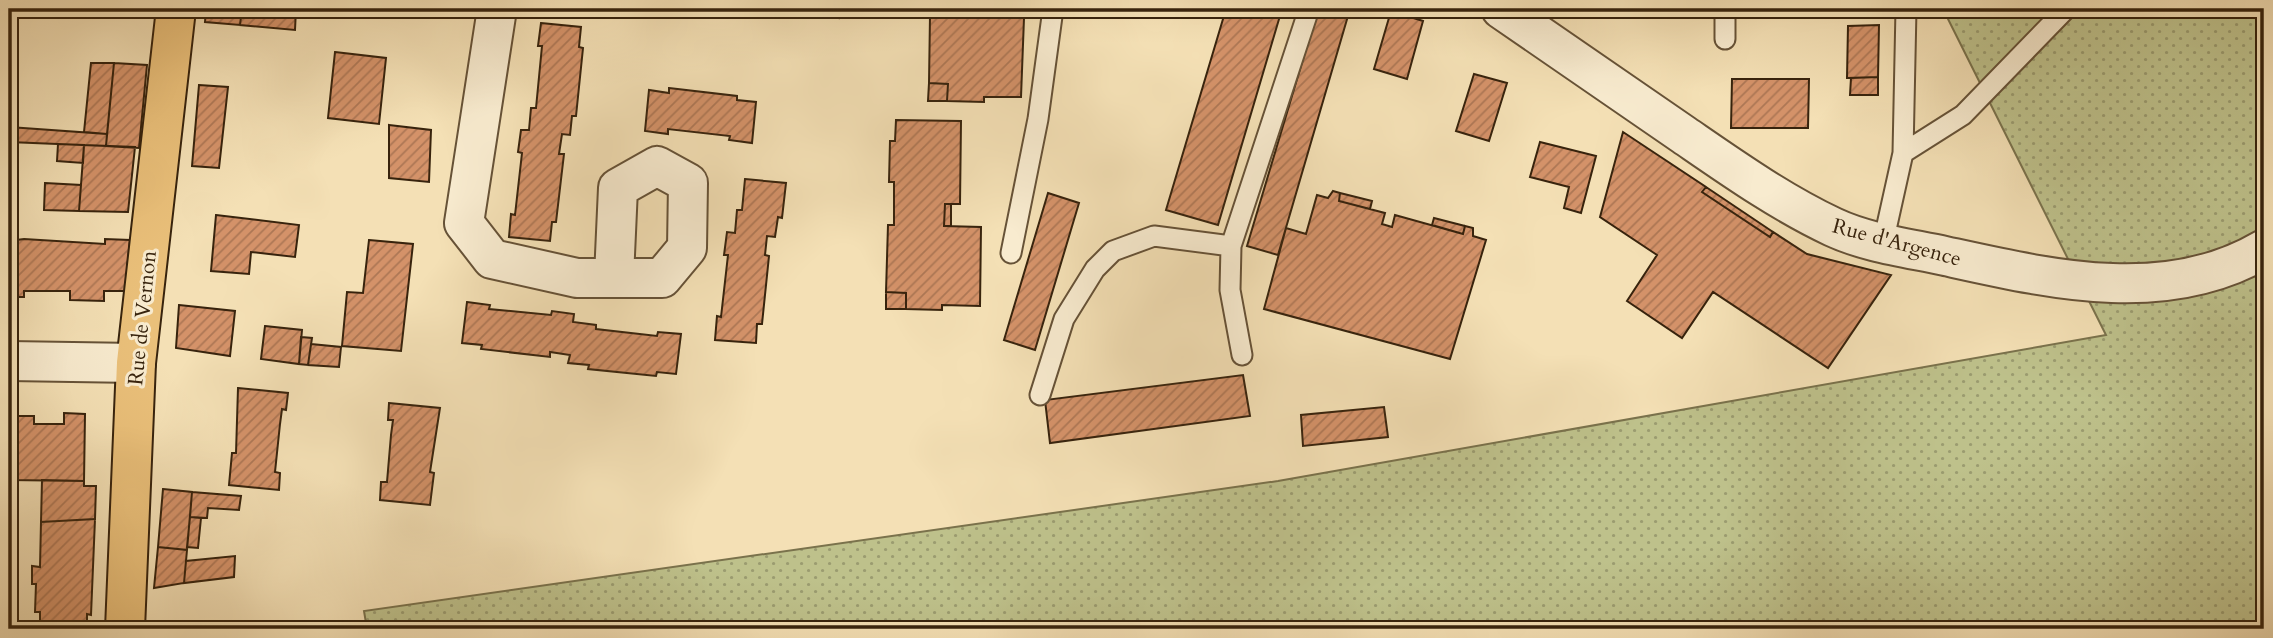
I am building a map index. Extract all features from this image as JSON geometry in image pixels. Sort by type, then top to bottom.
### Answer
[{"type":"main road","name":"Rue de Vernon","points":[[125,629],[136,363],[176,9]]},
{"type":"street","points":[[497,9],[464,223],[492,260],[577,278],[614,278]]},
{"type":"street","name":"Rue d'Argence","points":[[1501,9],[1766,191],[1834,228],[1883,243],[2052,280],[2147,284],[2199,277],[2243,261],[2264,248]]},
{"type":"street","points":[[9,361],[136,363]]},
{"type":"lane","points":[[1011,253],[1038,120],[1053,9]]},
{"type":"lane","points":[[1242,355],[1230,290],[1231,246],[1309,9]]},
{"type":"lane","points":[[1725,9],[1725,39]]},
{"type":"lane","points":[[1883,243],[1903,153],[1906,9]]},
{"type":"lane","points":[[1903,153],[1963,115],[2066,9]]},
{"type":"lane","points":[[1040,396],[1064,319],[1095,270],[1113,251],[1154,236],[1231,246]]},
{"type":"green space","points":[[1943,9],[2264,9],[2264,629],[367,629],[364,611],[1278,481],[2106,335]]},
{"type":"building","points":[[105,9],[152,9],[151,16]]},
{"type":"building","points":[[206,9],[242,9],[240,25],[205,22]]},
{"type":"building","points":[[242,9],[296,9],[295,30],[240,25]]},
{"type":"building","points":[[771,9],[859,9],[859,15],[839,13],[839,18]]},
{"type":"building","points":[[936,9],[987,9],[986,18],[1024,18],[1021,97],[984,97],[984,102],[947,101],[948,84],[929,83],[930,16],[936,16]]},
{"type":"building","points":[[1226,9],[1282,9],[1218,225],[1166,210]]},
{"type":"building","points":[[1318,9],[1350,9],[1278,255],[1247,246]]},
{"type":"building","points":[[1391,11],[1423,21],[1407,79],[1374,69]]},
{"type":"building","points":[[541,23],[581,27],[579,47],[583,48],[576,116],[572,116],[570,135],[562,134],[559,154],[564,154],[556,222],[552,222],[550,241],[509,237],[511,214],[515,215],[522,153],[518,152],[521,130],[529,130],[531,108],[536,108],[542,46],[538,46]]},
{"type":"building","points":[[1879,25],[1878,77],[1847,78],[1848,26]]},
{"type":"building","points":[[335,52],[386,58],[379,124],[328,118]]},
{"type":"building","points":[[91,63],[114,63],[107,134],[84,132]]},
{"type":"building","points":[[114,63],[147,65],[139,148],[106,146]]},
{"type":"building","points":[[1474,74],[1507,83],[1489,141],[1456,131]]},
{"type":"building","points":[[1878,77],[1878,95],[1850,95],[1851,78]]},
{"type":"building","points":[[1732,79],[1809,79],[1808,128],[1731,128]]},
{"type":"building","points":[[929,83],[948,84],[947,101],[928,101]]},
{"type":"building","points":[[199,85],[228,87],[219,168],[192,166]]},
{"type":"building","points":[[669,88],[737,96],[737,100],[756,102],[752,143],[729,140],[730,136],[668,129],[668,134],[645,131],[649,90],[669,93]]},
{"type":"building","points":[[896,120],[961,121],[960,204],[945,204],[944,226],[981,227],[980,306],[942,305],[942,310],[906,309],[906,293],[886,292],[888,225],[894,225],[894,182],[889,182],[890,141],[895,141]]},
{"type":"building","points":[[389,125],[431,130],[429,182],[389,178]]},
{"type":"building","points":[[9,127],[107,134],[106,146],[9,142]]},
{"type":"building","points":[[1623,132],[1706,187],[1702,192],[1770,237],[1773,232],[1807,254],[1891,275],[1828,368],[1713,292],[1682,338],[1627,301],[1657,255],[1600,217]]},
{"type":"building","points":[[1540,142],[1596,156],[1581,213],[1564,208],[1569,187],[1530,177]]},
{"type":"building","points":[[58,144],[84,145],[83,163],[57,161]]},
{"type":"building","points":[[84,145],[135,147],[128,212],[79,211]]},
{"type":"building","points":[[745,179],[786,183],[782,218],[778,217],[775,237],[767,236],[765,255],[769,256],[762,324],[757,324],[756,343],[715,340],[717,316],[721,317],[728,255],[724,255],[727,232],[735,233],[737,210],[742,210]]},
{"type":"building","points":[[45,183],[81,185],[79,211],[44,210]]},
{"type":"building","points":[[1706,187],[1773,232],[1770,237],[1702,192]]},
{"type":"building","points":[[1333,191],[1340,193],[1339,201],[1385,213],[1382,224],[1392,227],[1395,215],[1463,234],[1465,226],[1473,228],[1473,236],[1486,240],[1450,359],[1264,309],[1286,228],[1306,234],[1317,195],[1328,198]]},
{"type":"building","points":[[1048,193],[1079,203],[1035,350],[1004,340]]},
{"type":"building","points":[[1340,193],[1372,201],[1370,209],[1339,201]]},
{"type":"building","points":[[945,204],[951,204],[951,226],[944,226]]},
{"type":"building","points":[[216,215],[299,225],[295,257],[251,252],[249,274],[211,271]]},
{"type":"building","points":[[1434,218],[1465,226],[1463,234],[1432,225]]},
{"type":"building","points":[[24,239],[105,244],[105,239],[130,240],[125,291],[104,291],[104,301],[70,300],[70,291],[24,291],[24,297],[9,297],[9,241]]},
{"type":"building","points":[[369,240],[413,244],[401,351],[342,346],[347,292],[363,293]]},
{"type":"building","points":[[886,292],[906,293],[906,309],[886,309]]},
{"type":"building","points":[[467,302],[490,305],[489,309],[551,315],[552,311],[574,314],[573,322],[596,325],[596,329],[657,336],[658,332],[681,334],[676,374],[657,372],[656,376],[588,369],[589,365],[568,363],[570,355],[550,352],[550,357],[481,349],[482,345],[462,343]]},
{"type":"building","points":[[179,305],[235,311],[230,356],[176,348]]},
{"type":"building","points":[[265,326],[302,330],[299,364],[261,359]]},
{"type":"building","points":[[301,337],[312,338],[308,365],[299,364]]},
{"type":"building","points":[[311,344],[341,347],[339,367],[308,365]]},
{"type":"building","points":[[1243,375],[1250,416],[1050,443],[1045,400]]},
{"type":"building","points":[[238,388],[288,393],[286,410],[282,409],[275,472],[280,473],[279,490],[229,485],[232,453],[236,453]]},
{"type":"building","points":[[389,403],[440,408],[430,472],[434,473],[430,505],[380,500],[381,482],[387,482],[393,420],[388,420]]},
{"type":"building","points":[[1384,407],[1388,437],[1303,446],[1301,415]]},
{"type":"building","points":[[64,413],[85,414],[84,481],[9,480],[9,416],[34,416],[34,424],[64,424]]},
{"type":"building","points":[[42,480],[84,481],[84,486],[96,486],[95,519],[41,522]]},
{"type":"building","points":[[163,489],[192,492],[187,550],[158,547]]},
{"type":"building","points":[[192,492],[241,496],[239,510],[208,508],[207,518],[190,517]]},
{"type":"building","points":[[190,517],[201,518],[198,548],[187,547]]},
{"type":"building","points":[[95,519],[91,615],[87,614],[87,629],[40,627],[40,612],[35,612],[36,584],[32,584],[32,566],[40,567],[41,522]]},
{"type":"building","points":[[158,547],[187,550],[184,583],[154,588]]},
{"type":"building","points":[[235,556],[234,577],[184,583],[186,561]]}]
